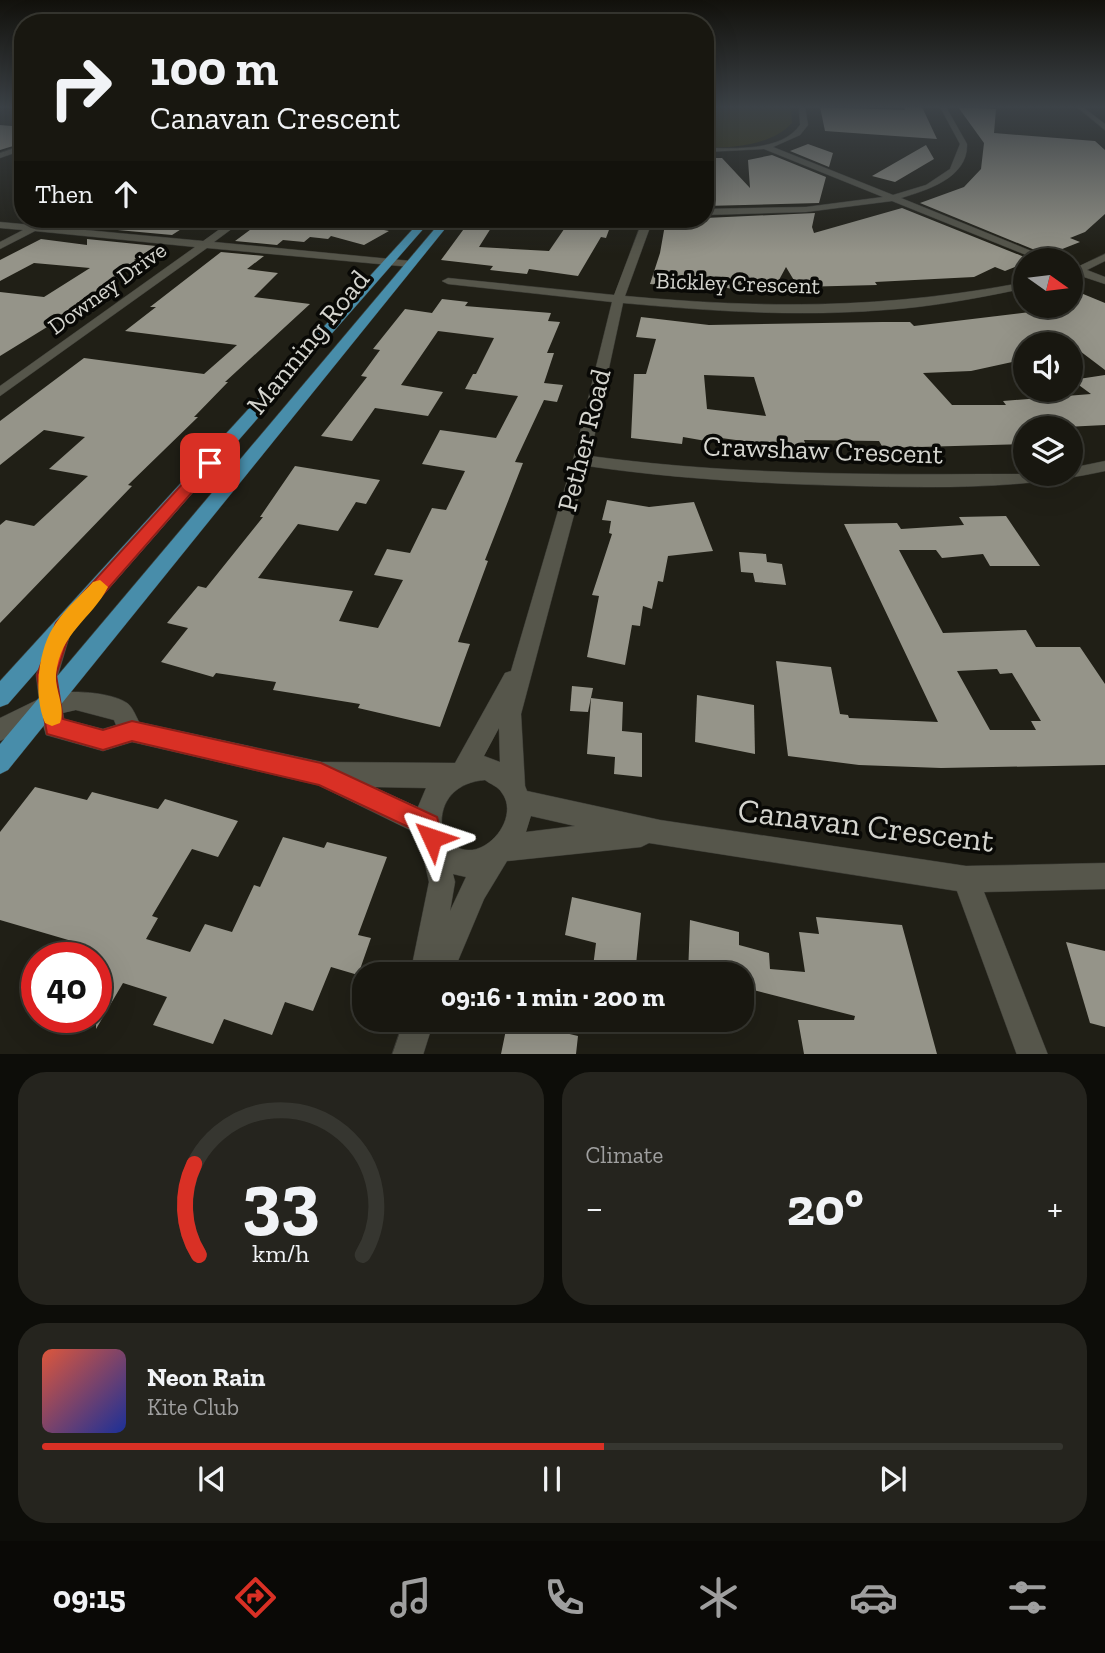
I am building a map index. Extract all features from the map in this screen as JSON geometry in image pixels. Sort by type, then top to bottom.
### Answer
[{"type":"main road","name":"Manning Road","points":[[0,697],[420,228]]},
{"type":"main road","name":"Manning Road","points":[[0,762],[50,705],[441,228]]},
{"type":"street","points":[[789,156],[1019,248]]},
{"type":"street","points":[[714,212],[827,209],[894,198],[936,183],[961,161],[962,156]]},
{"type":"street","points":[[0,246],[35,228],[308,255],[319,261],[407,269]]},
{"type":"street","name":"Downey Drive","points":[[0,392],[227,228]]},
{"type":"street","name":"Pether Road","points":[[515,794],[509,740],[510,714],[581,460],[618,299],[645,228]]},
{"type":"street","points":[[1083,267],[1105,257]]},
{"type":"street","points":[[1083,274],[1105,281]]},
{"type":"street","name":"Bickley Crescent","points":[[448,281],[732,308],[865,307],[984,296],[1013,288]]},
{"type":"street","name":"Crawshaw Crescent","points":[[581,460],[780,479],[948,482],[1013,479]]},
{"type":"street","points":[[1083,471],[1105,466]]},
{"type":"street","points":[[50,705],[47,675],[62,628]]},
{"type":"street","name":"Pether Road","points":[[458,772],[523,662]]},
{"type":"street","points":[[0,730],[50,705],[76,700],[121,711],[132,731]]},
{"type":"street","name":"Canavan Crescent","points":[[50,705],[54,727],[103,740],[132,731],[321,774],[458,772],[486,768],[497,772],[515,794],[660,833],[966,879],[1105,876]]},
{"type":"street","points":[[427,962],[442,882],[430,832],[433,798],[458,772]]},
{"type":"street","name":"Canavan Crescent","points":[[321,774],[430,832],[450,859],[477,864],[498,853],[562,840],[660,833]]},
{"type":"street","points":[[443,962],[474,889],[498,853],[515,834],[519,817],[515,794]]},
{"type":"street","points":[[966,879],[1033,1054]]},
{"type":"building","points":[[775,156],[826,177],[819,203],[714,206],[714,158],[722,158],[750,188],[748,160]]},
{"type":"building","points":[[803,156],[832,156],[829,167]]},
{"type":"building","points":[[907,156],[932,156],[934,159],[895,182],[872,176]]},
{"type":"building","points":[[982,156],[1105,156],[1105,214],[1085,232],[1070,238],[1080,242],[1065,248],[1030,248],[920,203],[964,187],[981,169]]},
{"type":"building","points":[[902,208],[1013,252],[1013,268],[1005,271],[995,267],[974,277],[875,282],[877,285],[798,287],[786,267],[773,291],[735,284],[733,289],[716,286],[714,290],[650,284],[664,228],[714,228],[714,218],[815,213],[812,227],[814,233]]},
{"type":"building","points":[[96,228],[183,228],[172,235]]},
{"type":"building","points":[[253,228],[380,228],[389,231],[364,245],[331,236],[328,239],[310,237],[304,242],[283,240],[277,245],[235,241]]},
{"type":"building","points":[[465,228],[491,228],[479,247],[549,251],[565,228],[610,228],[606,238],[601,237],[578,276],[529,269],[527,274],[490,270],[493,266],[441,260]]},
{"type":"building","points":[[41,239],[87,245],[87,239],[156,246],[134,260],[141,261],[49,323],[52,324],[0,356],[0,292],[44,297],[90,268],[34,263],[0,281],[0,260]]},
{"type":"building","points":[[221,252],[264,256],[247,269],[278,273],[254,297],[310,304],[225,382],[228,382],[194,417],[198,417],[128,485],[132,486],[0,623],[0,525],[6,520],[34,526],[88,476],[49,469],[85,437],[44,430],[0,465],[0,421],[84,358],[204,374],[237,345],[125,331],[156,307],[150,307]]},
{"type":"building","points":[[1083,294],[1105,303],[1105,370],[1083,353],[1083,332],[1013,332],[1013,362],[971,371],[923,373],[952,405],[1006,405],[1003,401],[1013,400],[1083,402],[1083,395],[1091,394],[1083,388],[1083,378],[1105,375],[1105,425],[1083,426],[1083,416],[1013,416],[1013,444],[883,448],[879,441],[804,440],[808,452],[775,451],[774,445],[706,436],[706,441],[683,437],[682,444],[631,438],[634,374],[646,374],[656,339],[636,337],[641,317],[709,325],[910,322],[914,326],[1013,314],[1013,318],[1083,318]],"holes":[[[704,375],[754,377],[766,416],[707,409]]]},
{"type":"building","points":[[442,299],[468,302],[465,306],[551,313],[548,321],[560,322],[547,353],[554,353],[544,383],[563,385],[557,402],[544,400],[515,462],[523,463],[485,560],[488,561],[458,642],[470,644],[440,727],[358,708],[360,704],[273,690],[276,682],[216,673],[213,677],[161,662],[188,628],[167,623],[198,586],[206,588],[263,517],[260,517],[295,466],[380,480],[366,504],[356,502],[338,531],[298,524],[258,578],[353,591],[339,621],[378,628],[403,580],[374,575],[387,549],[410,553],[432,508],[446,510],[465,471],[422,464],[440,430],[496,438],[518,396],[465,389],[473,374],[476,374],[494,338],[438,331],[401,385],[443,392],[428,416],[375,408],[352,441],[321,436],[367,377],[361,376],[380,350],[373,349],[405,309],[432,313]]},
{"type":"building","points":[[607,500],[649,507],[694,502],[713,551],[668,556],[663,582],[658,581],[652,609],[643,606],[640,626],[632,625],[625,665],[587,657],[599,596],[592,595],[612,534],[609,533],[611,521],[602,520]]},
{"type":"building","points":[[1006,516],[1040,566],[990,566],[983,554],[942,558],[936,550],[899,550],[943,633],[1026,630],[1036,647],[1080,647],[1105,684],[1105,765],[941,768],[859,765],[788,756],[776,661],[831,667],[840,714],[848,715],[849,718],[938,722],[844,524],[897,523],[901,529],[964,525],[959,517]],"holes":[[[997,669],[1000,674],[1012,673],[1041,721],[1031,721],[1036,730],[990,730],[957,671]]]},
{"type":"building","points":[[739,552],[766,554],[767,562],[782,564],[786,585],[755,582],[753,573],[741,572]]},
{"type":"building","points":[[572,686],[593,688],[588,712],[570,711]]},
{"type":"building","points":[[697,695],[754,705],[755,754],[695,742]]},
{"type":"building","points":[[591,698],[623,702],[622,731],[642,733],[642,777],[614,774],[615,757],[587,754]]},
{"type":"building","points":[[35,787],[87,800],[92,792],[158,809],[165,799],[238,821],[218,857],[192,849],[152,916],[158,918],[146,939],[190,952],[205,924],[232,932],[254,885],[260,887],[283,837],[324,848],[327,842],[387,857],[358,935],[371,938],[363,962],[352,962],[352,973],[331,967],[313,1011],[285,1002],[272,1035],[224,1019],[213,1044],[153,1025],[167,997],[123,983],[112,1002],[112,942],[75,942],[0,920],[0,832]]},
{"type":"building","points":[[572,897],[641,913],[636,962],[594,962],[596,943],[565,935]]},
{"type":"building","points":[[816,917],[902,925],[937,1054],[804,1054],[798,1020],[854,1020],[855,1016],[754,990],[754,962],[688,962],[690,920],[739,932],[739,945],[769,953],[770,969],[805,972],[799,932],[819,934]]},
{"type":"building","points":[[1066,942],[1105,951],[1105,1027],[1090,1023]]},
{"type":"building","points":[[506,1032],[561,1032],[578,1036],[576,1054],[501,1054]]},
{"type":"slow traffic","points":[[52,716],[47,675],[62,628],[100,587]]},
{"type":"route","points":[[210,463],[62,628],[47,675],[54,727],[103,740],[132,731],[321,774],[428,825],[432,838]]}]
